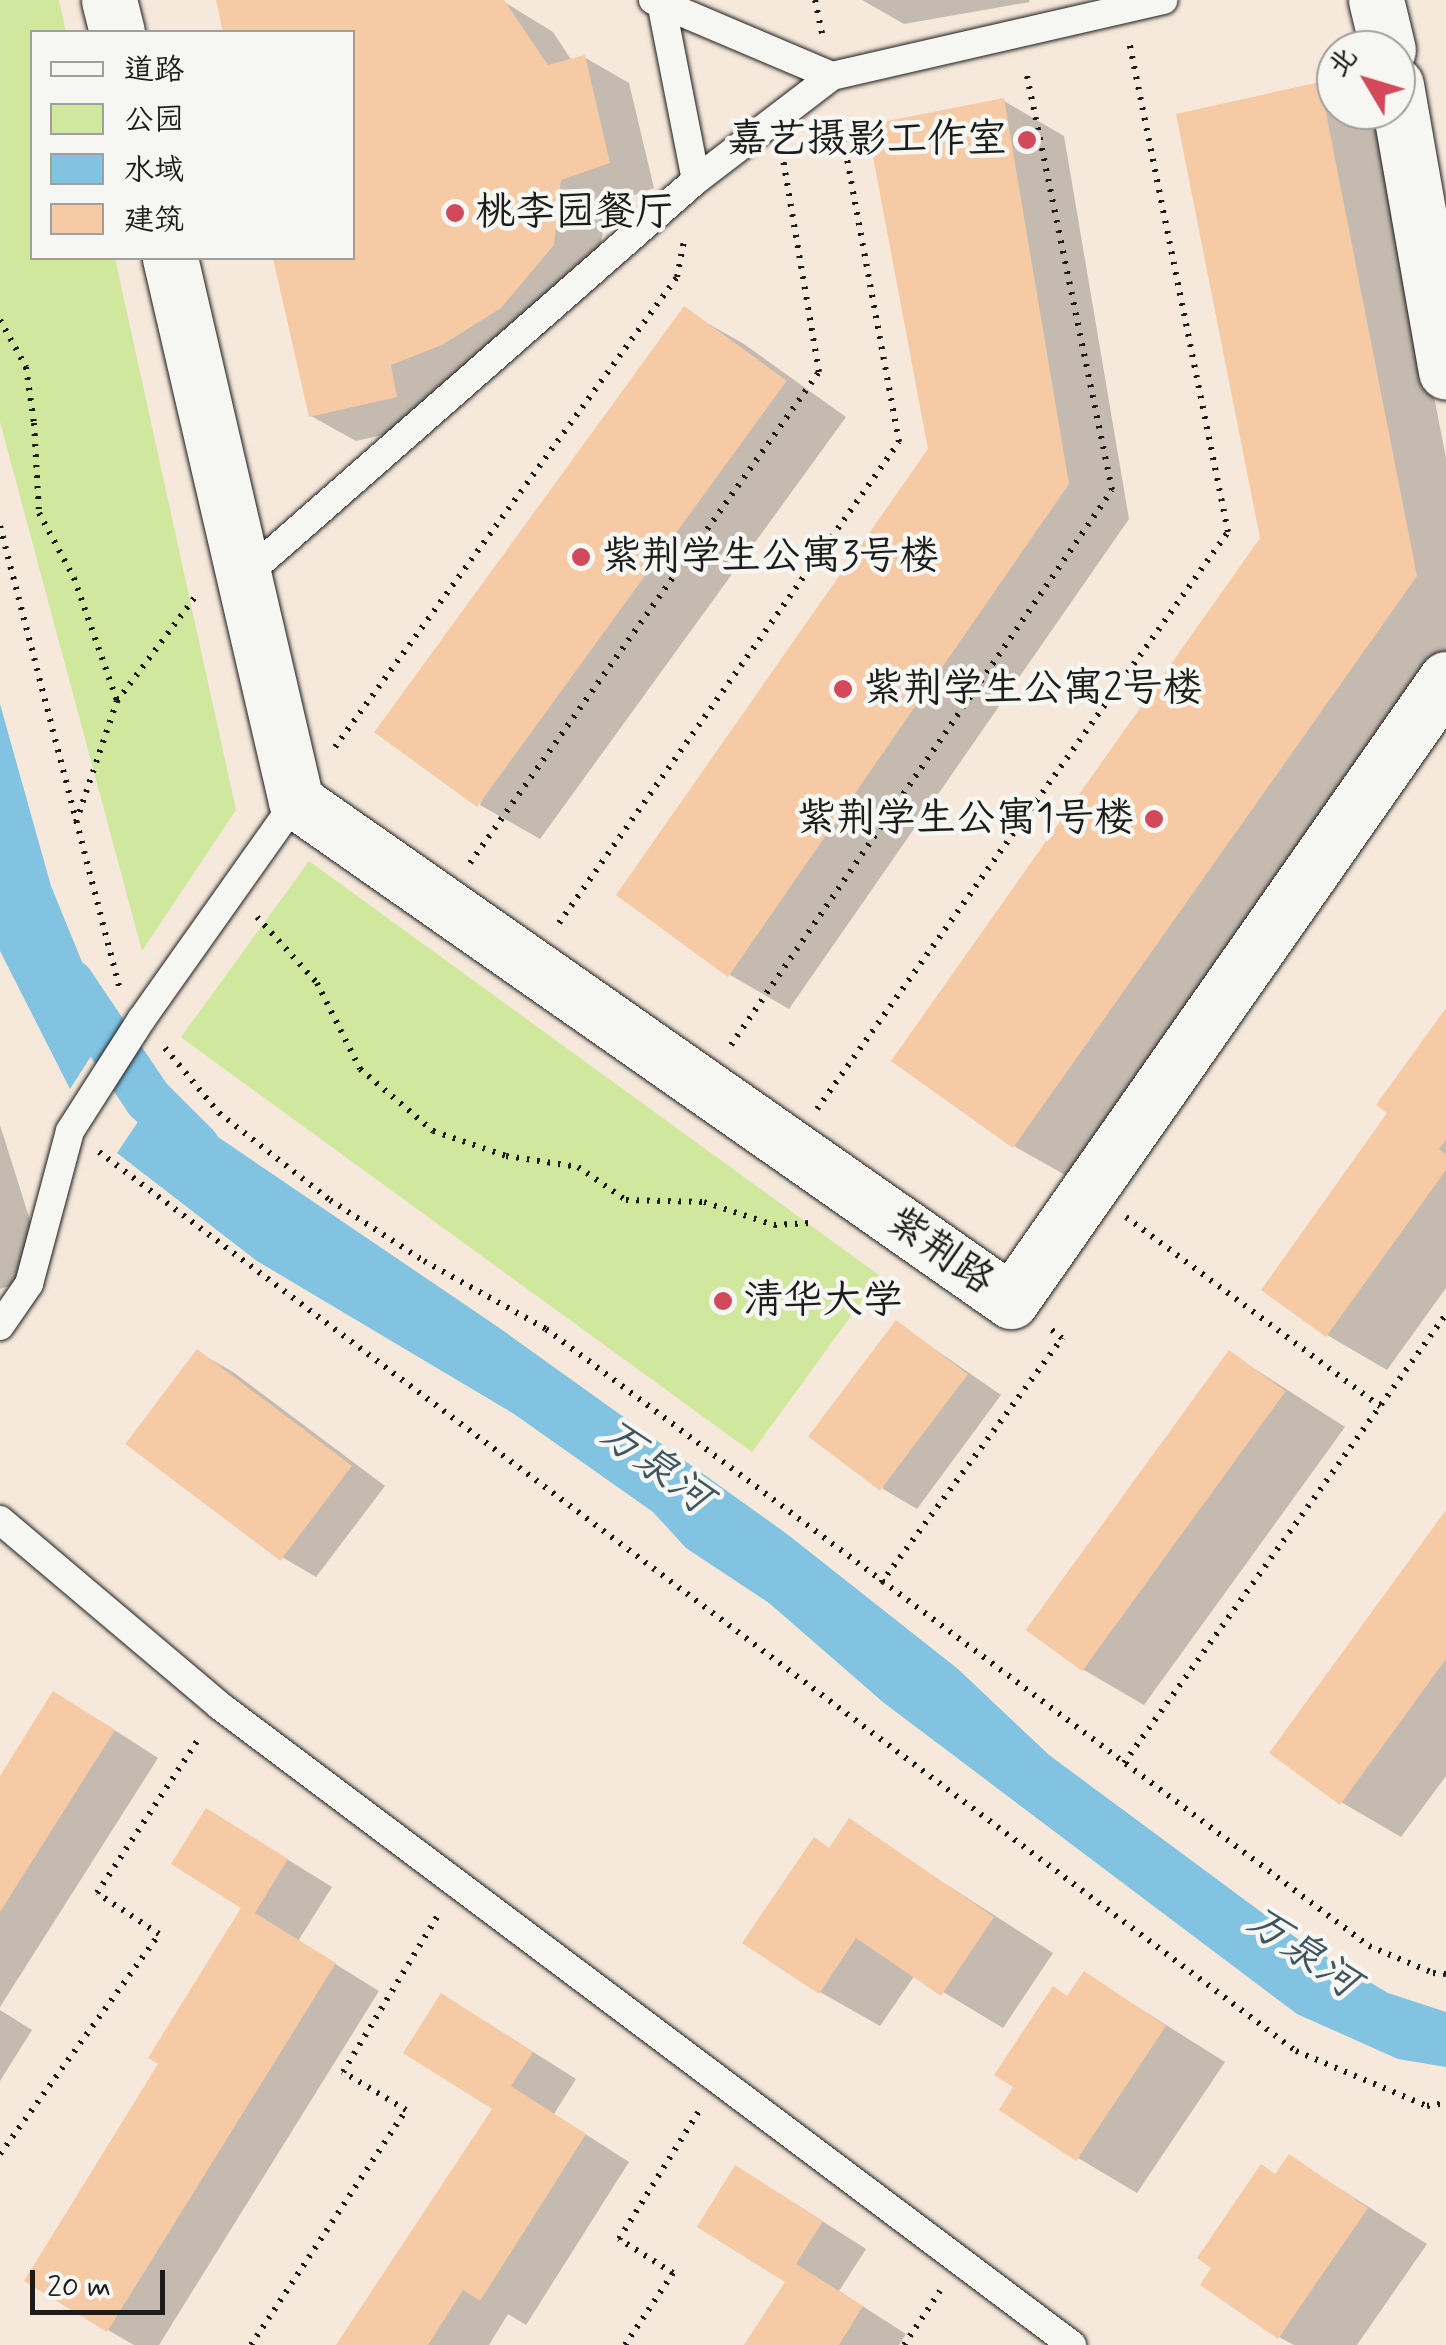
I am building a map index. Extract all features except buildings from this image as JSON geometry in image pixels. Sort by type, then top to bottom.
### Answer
[{"type":"street","points":[[109,0],[116,30]]},
{"type":"street","points":[[1376,0],[1383,30]]},
{"type":"street","points":[[1416,98],[1446,127]]},
{"type":"street","points":[[1403,130],[1446,372]]},
{"type":"street","points":[[170,260],[296,801]]},
{"type":"street","name":"紫荆路","points":[[296,801],[1011,1301],[1446,680]]},
{"type":"lane","points":[[241,558],[696,180],[832,76],[1162,0]]},
{"type":"lane","points":[[657,1],[832,76]]},
{"type":"lane","points":[[657,1],[696,180]]},
{"type":"lane","points":[[0,1326],[29,1284],[70,1131],[142,1020],[296,801]]},
{"type":"lane","points":[[0,1520],[220,1706],[1072,2345]]},
{"type":"path","points":[[790,1147],[1228,532],[1122,9]]},
{"type":"path","points":[[703,1086],[1112,490],[1018,33]]},
{"type":"path","points":[[530,965],[898,442],[832,76]]},
{"type":"path","points":[[441,902],[820,372],[776,120]]},
{"type":"path","points":[[296,801],[677,277],[696,180]]},
{"type":"path","points":[[0,320],[26,367],[34,423],[38,513],[74,578],[117,701]]},
{"type":"path","points":[[0,526],[121,996],[219,1113],[330,1200],[424,1261],[546,1329],[1369,1946],[1433,1973],[1446,1974]]},
{"type":"path","points":[[76,822],[117,701],[241,558]]},
{"type":"path","points":[[232,891],[318,983],[360,1070],[433,1130],[506,1156],[578,1166],[626,1200],[704,1202],[774,1226],[814,1223]]},
{"type":"path","points":[[70,1131],[1296,2051],[1427,2106],[1446,2104]]},
{"type":"path","points":[[1088,1190],[1380,1406]]},
{"type":"path","points":[[882,1583],[1062,1338],[1011,1301]]},
{"type":"path","points":[[1124,1762],[1446,1314]]},
{"type":"path","points":[[0,2154],[159,1934],[97,1893],[220,1706]]},
{"type":"path","points":[[251,2345],[406,2110],[344,2072],[456,1884]]},
{"type":"path","points":[[625,2345],[673,2273],[619,2239],[718,2080]]},
{"type":"path","points":[[904,2345],[960,2261]]},
{"type":"shaded area","name":"清华大学","points":[[0,0],[1446,0],[1446,2345],[0,2345]]},
{"type":"green space","points":[[0,0],[59,0],[66,30],[30,30],[30,260],[115,260],[236,810],[142,951],[0,422]]},
{"type":"green space","points":[[309,861],[880,1276],[752,1452],[181,1037]]},
{"type":"water","points":[[0,704],[51,886],[109,1028],[70,1089],[0,951]]},
{"type":"water","points":[[156,1095],[498,1327],[787,1534],[958,1669],[1049,1755],[1303,1943],[1388,1993],[1446,2012],[1446,2067],[1398,2059],[1297,2014],[884,1703],[769,1603],[686,1548],[653,1512],[514,1414],[257,1261],[117,1153]]},
{"type":"waterway","name":"万泉河","points":[[70,983],[148,1099],[196,1147]]},
{"type":"place","name":"嘉艺摄影工作室","points":[[1027,140]]},
{"type":"place","name":"桃李园餐厅","points":[[455,213]]},
{"type":"place","name":"紫荆学生公寓3号楼","points":[[581,557]]},
{"type":"place","name":"紫荆学生公寓2号楼","points":[[843,689]]},
{"type":"place","name":"紫荆学生公寓1号楼","points":[[1154,819]]},
{"type":"place","name":"清华大学","points":[[723,1301]]}]
